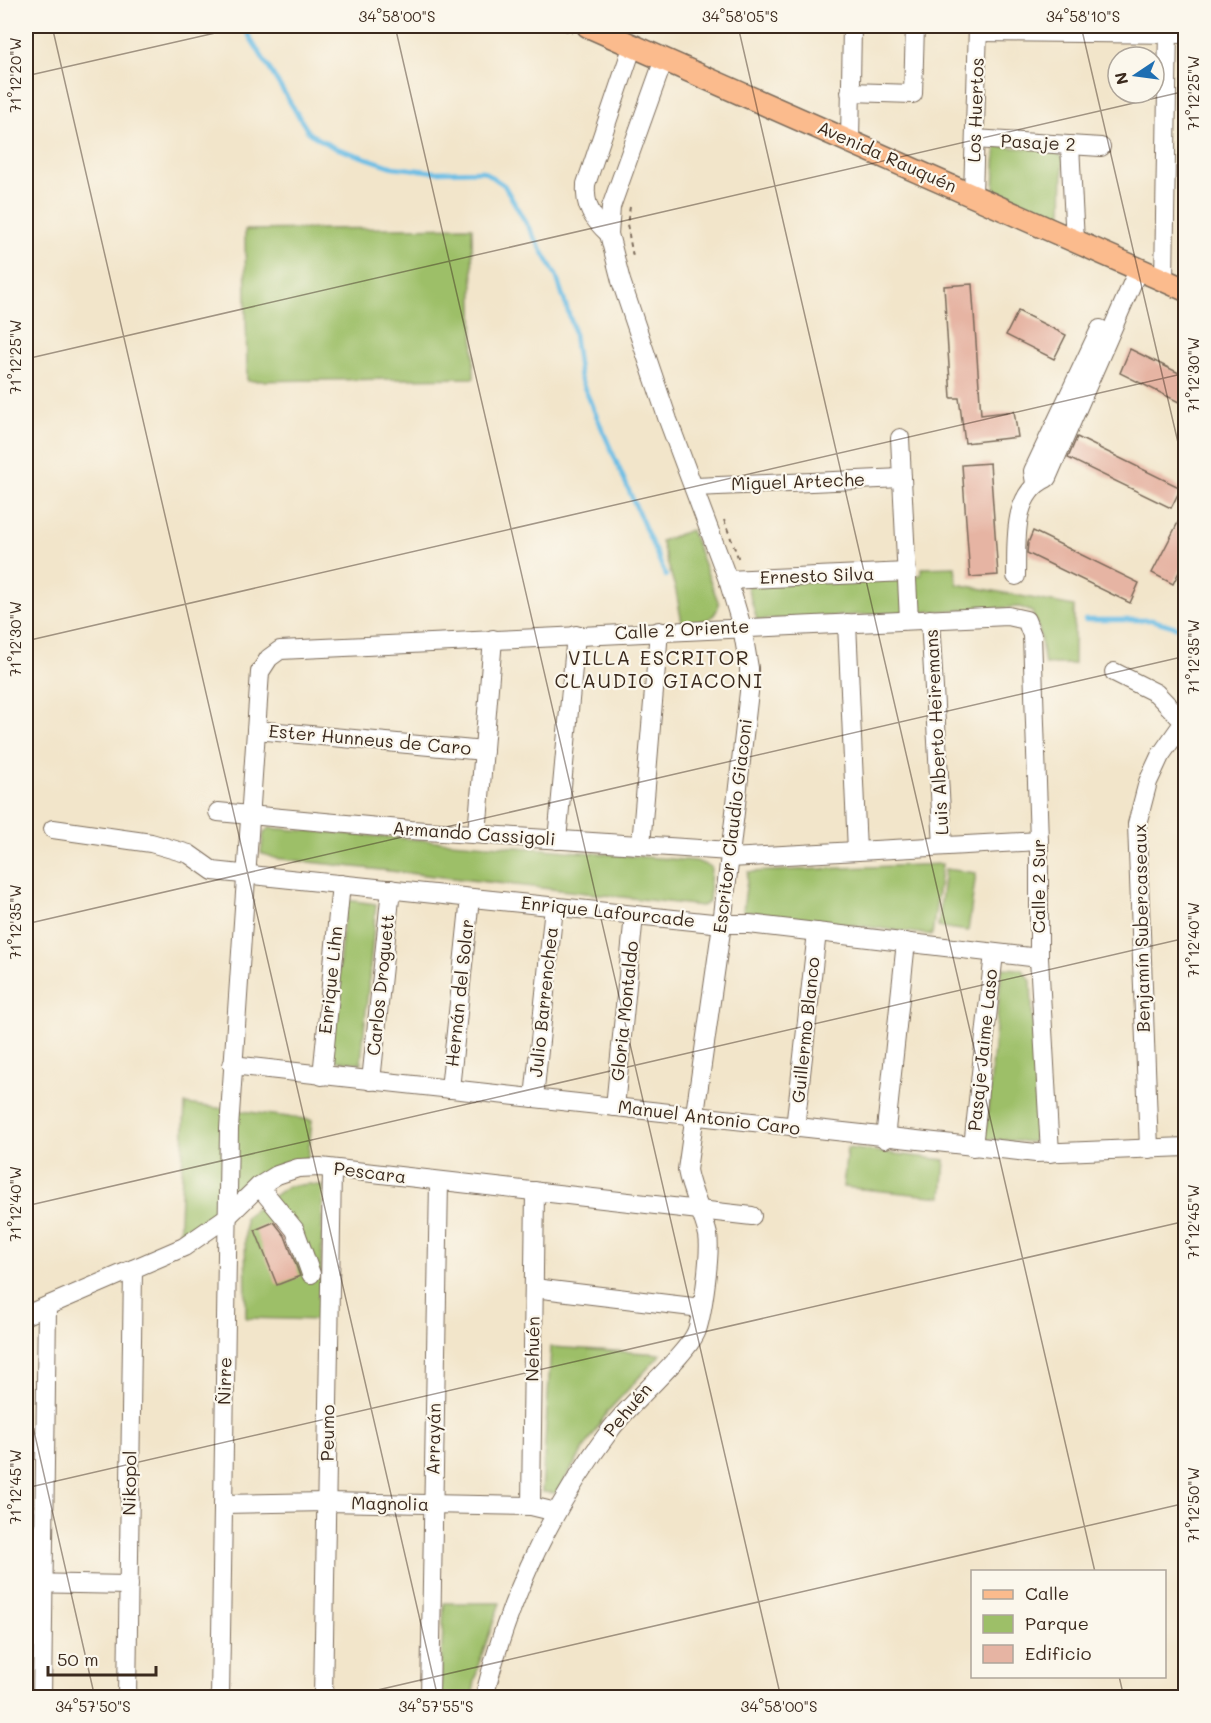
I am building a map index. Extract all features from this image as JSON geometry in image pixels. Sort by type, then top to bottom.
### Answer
[{"type":"main road","name":"Avenida Rauquén","points":[[588,26],[1185,290]]},
{"type":"street","points":[[850,141],[852,26]]},
{"type":"street","points":[[850,92],[914,94],[915,26]]},
{"type":"street","points":[[978,28],[1174,31],[1164,281]]},
{"type":"street","name":"Los Huertos","points":[[973,195],[978,28]]},
{"type":"street","name":"Escritor Claudio Giaconi","points":[[609,234],[589,212],[585,199],[586,184],[633,45]]},
{"type":"street","name":"Escritor Claudio Giaconi","points":[[664,59],[611,207],[609,234],[621,281],[668,420],[736,580],[749,669],[749,692],[722,924],[696,1116]]},
{"type":"street","name":"Pasaje 2","points":[[975,140],[1101,147]]},
{"type":"street","points":[[1070,145],[1076,242]]},
{"type":"street","points":[[1016,576],[1018,517],[1035,483],[1047,478],[1068,417],[1133,268]]},
{"type":"street","name":"Luis Alberto Heiremans","points":[[900,438],[909,620]]},
{"type":"street","name":"Miguel Arteche","points":[[695,487],[902,478]]},
{"type":"street","name":"Ernesto Silva","points":[[736,580],[907,572]]},
{"type":"street","name":"Calle 2 Oriente","points":[[268,658],[280,650],[576,634],[1008,616],[1026,620]]},
{"type":"street","name":"Luis Alberto Heiremans","points":[[930,619],[943,846]]},
{"type":"street","name":"Calle 2 Sur","points":[[1026,620],[1032,635],[1039,841],[1038,958],[1050,1153]]},
{"type":"street","points":[[847,622],[857,851]]},
{"type":"street","points":[[641,845],[659,631]]},
{"type":"street","points":[[557,840],[576,634]]},
{"type":"street","points":[[477,834],[493,639]]},
{"type":"street","name":"Ñirre","points":[[220,1698],[227,1217],[232,1065],[260,672],[268,658]]},
{"type":"street","points":[[1114,672],[1155,693],[1185,720]]},
{"type":"street","name":"Benjamín Subercaseaux","points":[[1149,1149],[1137,824],[1148,782],[1160,756],[1185,720]]},
{"type":"street","name":"Ester Hunneus de Caro","points":[[256,730],[484,751]]},
{"type":"street","name":"Armando Cassigoli","points":[[218,812],[641,845],[730,855],[1039,841]]},
{"type":"street","name":"Enrique Lafourcade","points":[[53,829],[151,843],[189,854],[213,871],[722,924],[748,924],[1038,958]]},
{"type":"street","name":"Enrique Lihn","points":[[322,1076],[341,884]]},
{"type":"street","name":"Carlos Droguett","points":[[371,1081],[391,889]]},
{"type":"street","name":"Hernán del Solar","points":[[450,1089],[470,898]]},
{"type":"street","name":"Julio Barrenchea","points":[[534,1098],[554,907]]},
{"type":"street","name":"Gloria Montaldo","points":[[615,1107],[634,915]]},
{"type":"street","name":"Guillermo Blanco","points":[[795,1128],[817,932]]},
{"type":"street","points":[[885,1139],[906,942]]},
{"type":"street","name":"Pasaje Jaime Laso","points":[[973,1147],[994,953]]},
{"type":"street","name":"Manuel Antonio Caro","points":[[232,1065],[973,1147],[1050,1153],[1185,1147]]},
{"type":"street","name":"Pehuén","points":[[484,1698],[514,1599],[556,1512],[612,1427],[690,1342],[698,1328],[709,1245],[687,1170],[696,1116]]},
{"type":"street","name":"Pescara","points":[[26,1315],[184,1247],[227,1217],[259,1186],[277,1175],[298,1168],[332,1169],[752,1216]]},
{"type":"street","name":"Peumo","points":[[323,1698],[332,1169]]},
{"type":"street","name":"Arrayán","points":[[430,1698],[439,1181]]},
{"type":"street","points":[[259,1186],[295,1230],[311,1274]]},
{"type":"street","name":"Nehuén","points":[[531,1506],[535,1191]]},
{"type":"street","name":"Nikopol","points":[[127,1698],[133,1269]]},
{"type":"street","points":[[534,1288],[701,1308]]},
{"type":"street","points":[[42,1698],[35,1583],[47,1306]]},
{"type":"street","name":"Magnolia","points":[[223,1504],[326,1502],[531,1506],[556,1512]]},
{"type":"street","points":[[35,1583],[129,1585]]},
{"type":"path","points":[[630,203],[627,224],[633,258]]},
{"type":"path","points":[[723,518],[736,580]]},
{"type":"green space","points":[[996,146],[1054,151],[1063,158],[1062,223],[994,191]]},
{"type":"green space","points":[[472,227],[474,378],[247,381],[245,230]]},
{"type":"green space","points":[[691,530],[719,604],[710,618],[682,623],[676,591],[661,541]]},
{"type":"green space","points":[[955,567],[957,584],[1074,606],[1074,664],[1045,664],[1039,630],[1032,612],[1020,607],[757,620],[747,586],[921,575],[921,568]]},
{"type":"green space","points":[[270,828],[696,861],[711,867],[709,902],[702,906],[274,858],[261,853],[264,832]]},
{"type":"green space","points":[[942,864],[932,935],[743,911],[748,872]]},
{"type":"green space","points":[[945,869],[976,873],[968,931],[938,927]]},
{"type":"green space","points":[[346,900],[376,904],[361,1063],[329,1060]]},
{"type":"green space","points":[[1002,968],[1022,969],[1031,981],[1037,1132],[1032,1142],[985,1139]]},
{"type":"green space","points":[[185,1104],[312,1120],[308,1158],[281,1164],[179,1243]]},
{"type":"green space","points":[[847,1148],[945,1160],[942,1197],[843,1187]]},
{"type":"green space","points":[[310,1184],[323,1186],[320,1320],[246,1318],[245,1217],[288,1186]]},
{"type":"green space","points":[[551,1347],[661,1354],[608,1411],[556,1493],[542,1492]]},
{"type":"green space","points":[[444,1603],[500,1603],[478,1666],[472,1697],[440,1697]]},
{"type":"building","points":[[972,284],[981,415],[1014,411],[1018,437],[965,443],[959,398],[951,398],[944,286]]},
{"type":"building","points":[[1018,311],[1066,335],[1054,359],[1006,335]]},
{"type":"building","points":[[1130,349],[1185,376],[1185,405],[1120,373]]},
{"type":"building","points":[[1077,437],[1181,488],[1171,508],[1068,458]]},
{"type":"building","points":[[990,463],[998,575],[970,577],[962,465]]},
{"type":"building","points":[[1185,509],[1185,560],[1173,584],[1152,573]]},
{"type":"building","points":[[1033,531],[1139,583],[1130,603],[1027,553]]},
{"type":"building","points":[[274,1222],[285,1236],[300,1276],[277,1285],[255,1230]]},
{"type":"waterway","points":[[243,26],[309,133],[333,147],[393,167],[436,172],[483,171],[504,185],[556,275],[573,327],[580,378],[666,576]]},
{"type":"waterway","points":[[1085,620],[1152,620],[1186,630]]},
{"type":"district","name":"VILLA ESCRITOR CLAUDIO GIACONI","points":[[659,670]]}]
